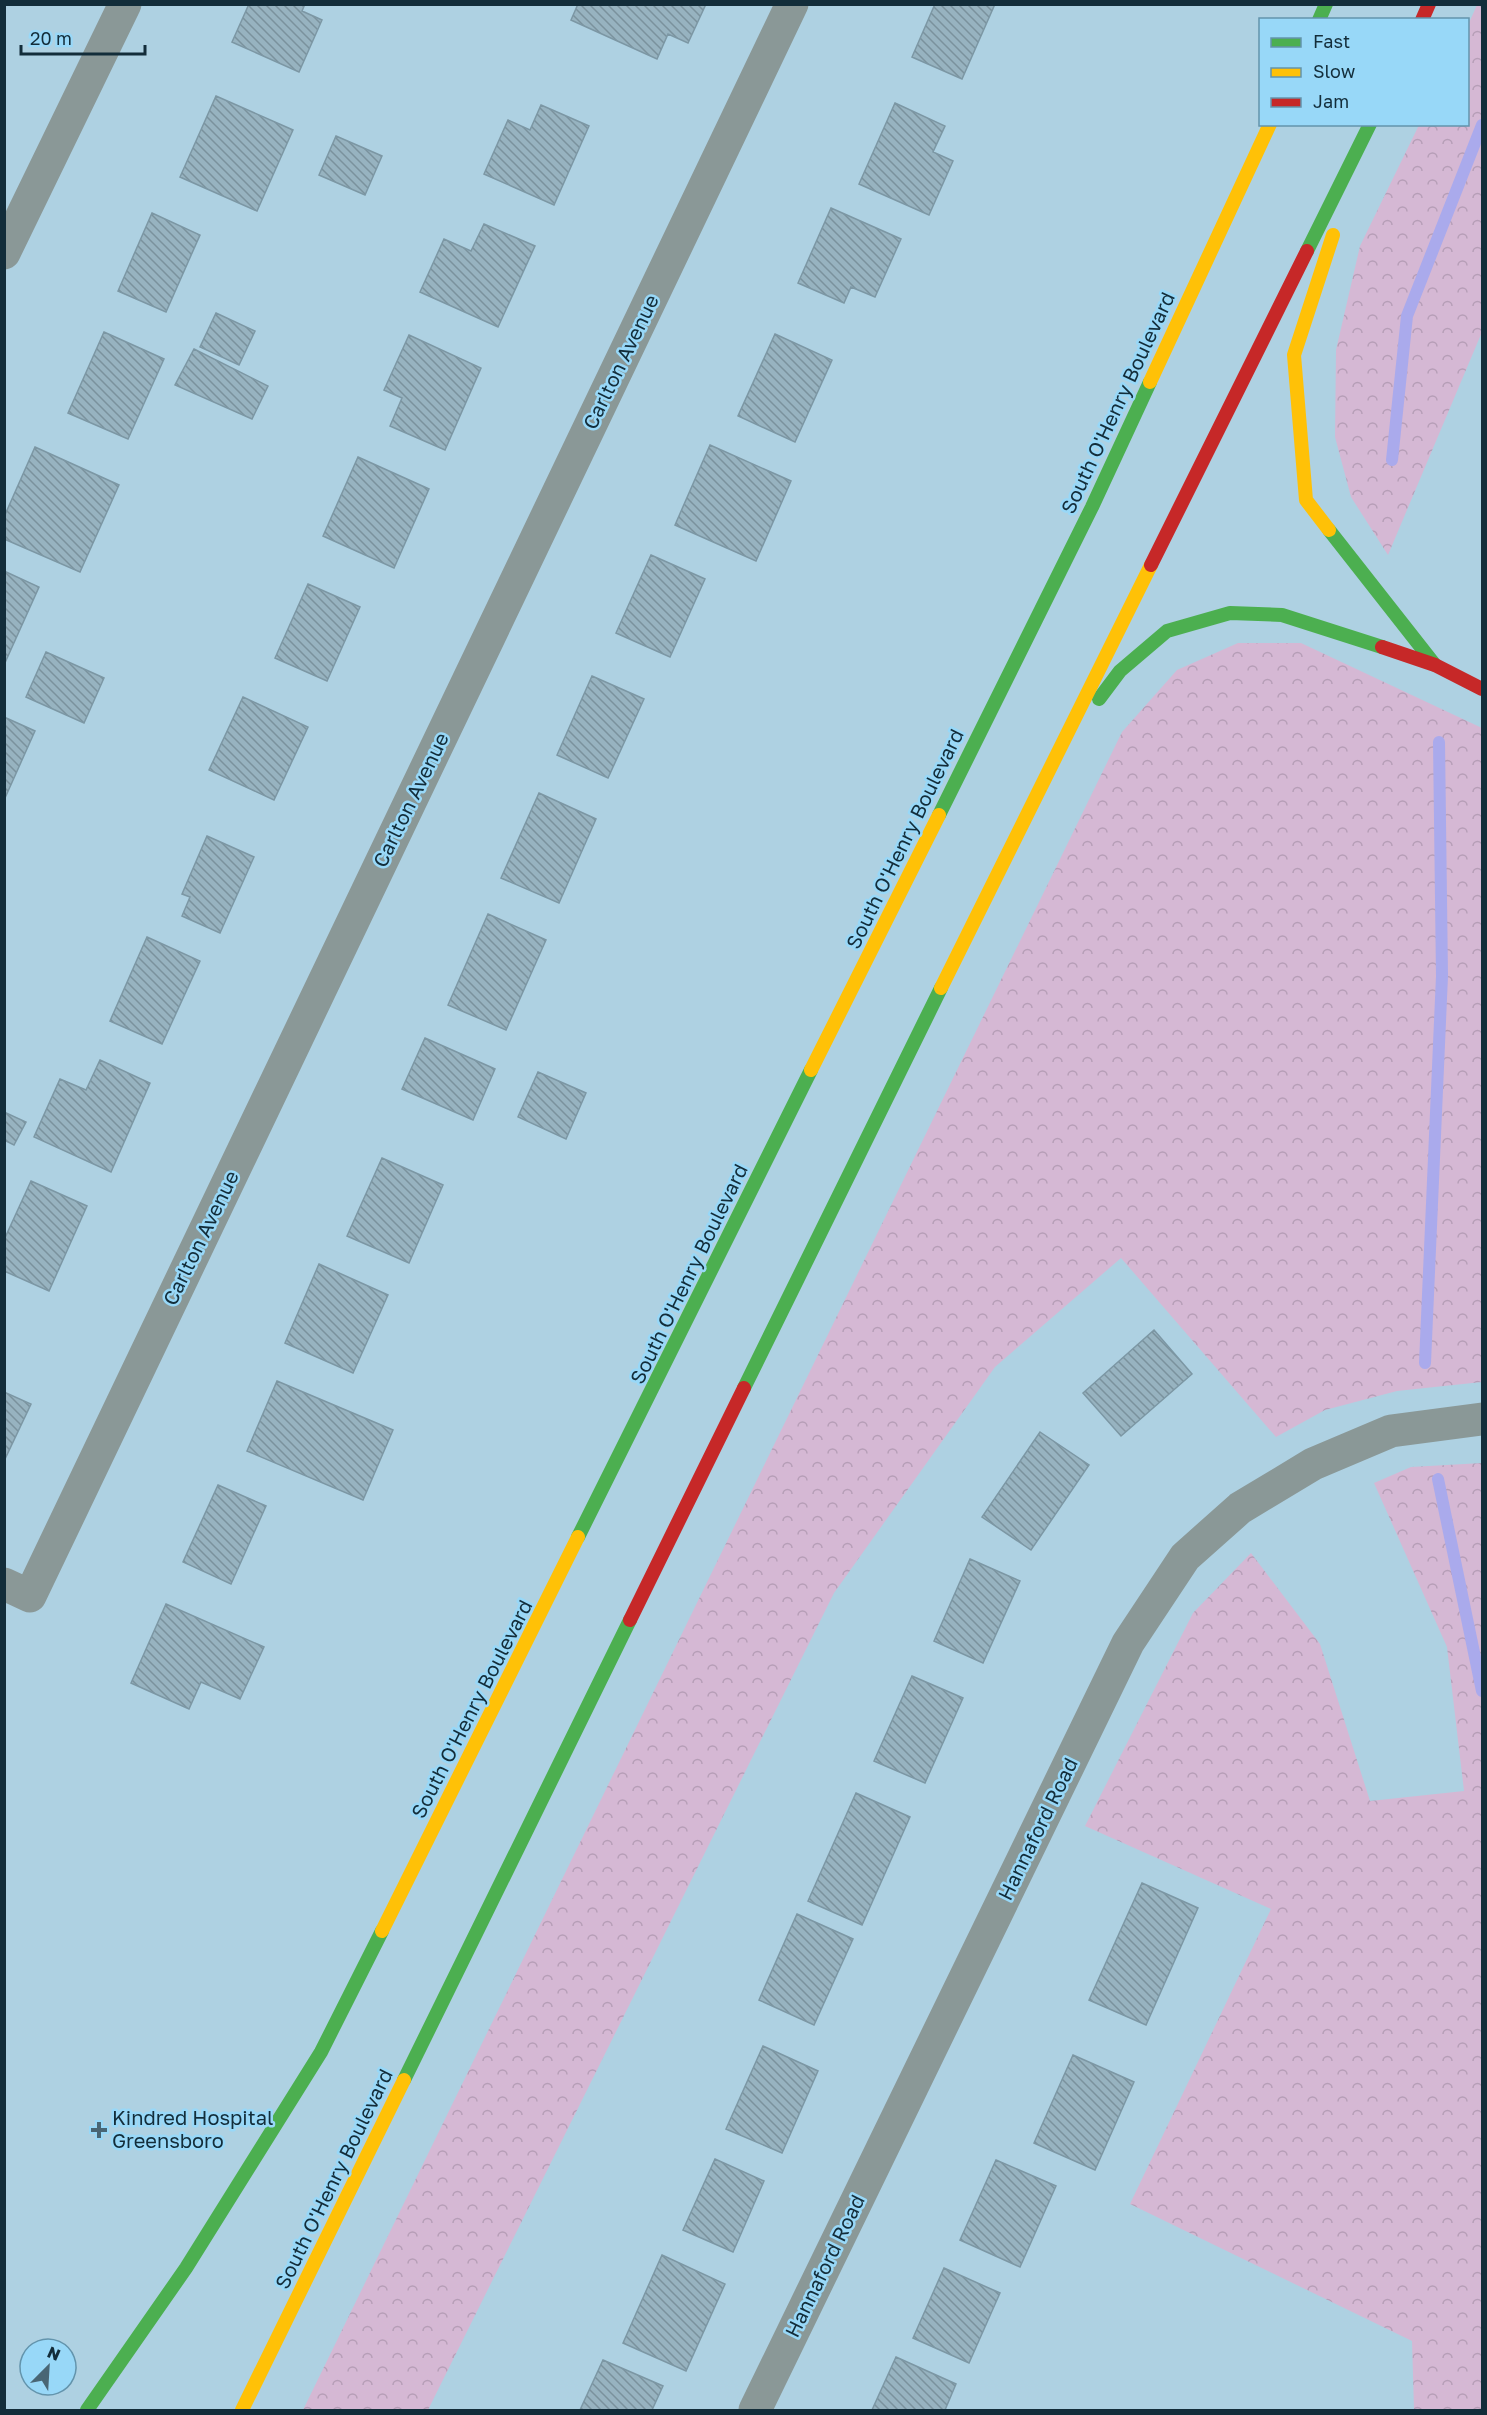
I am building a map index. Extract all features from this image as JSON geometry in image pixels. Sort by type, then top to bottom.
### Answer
[{"type":"highway","points":[[1320,18],[1326,4]]},
{"type":"highway","points":[[1423,18],[1429,4]]},
{"type":"highway","name":"South O'Henry Boulevard","points":[[87,2410],[186,2268],[321,2052],[1092,507],[1269,126]]},
{"type":"highway","points":[[1370,126],[1294,355],[1306,500],[1435,665]]},
{"type":"highway","name":"South O'Henry Boulevard","points":[[242,2410],[1053,761],[1370,126]]},
{"type":"highway","points":[[1053,761],[1120,671],[1167,632],[1230,613],[1282,615],[1435,665],[1482,689]]},
{"type":"street","points":[[4,253],[125,4]]},
{"type":"street","name":"Carlton Avenue","points":[[17,1590],[792,4]]},
{"type":"street","name":"Hannaford Road","points":[[755,2410],[1128,1643],[1185,1557],[1240,1508],[1313,1464],[1391,1431],[1482,1419]]},
{"type":"green space","points":[[1477,5],[1482,5],[1482,332],[1388,555],[1351,497],[1335,437],[1336,350],[1360,246],[1419,126],[1469,126],[1469,23]]},
{"type":"green space","points":[[1238,643],[1301,643],[1482,728],[1482,1382],[1397,1391],[1325,1410],[1276,1437],[1121,1258],[995,1367],[834,1593],[428,2410],[303,2410],[1122,732],[1177,670]]},
{"type":"green space","points":[[1482,1463],[1482,2410],[1414,2410],[1412,2341],[1130,2204],[1271,1909],[1085,1826],[1193,1613],[1251,1553],[1320,1644],[1370,1801],[1464,1791],[1447,1647],[1374,1483],[1411,1467]]},
{"type":"building","points":[[249,4],[305,4],[302,11],[322,20],[299,72],[232,42]]},
{"type":"building","points":[[578,4],[706,4],[688,43],[668,34],[657,59],[571,20]]},
{"type":"building","points":[[935,4],[995,4],[962,79],[912,57]]},
{"type":"building","points":[[216,96],[293,130],[257,211],[180,177]]},
{"type":"building","points":[[895,103],[945,126],[933,152],[953,161],[929,215],[859,184]]},
{"type":"building","points":[[541,105],[589,126],[554,205],[484,174],[508,120],[530,130]]},
{"type":"building","points":[[336,136],[382,156],[365,195],[319,175]]},
{"type":"building","points":[[831,208],[901,239],[875,297],[851,287],[844,303],[798,283]]},
{"type":"building","points":[[152,213],[200,235],[166,312],[118,291]]},
{"type":"building","points":[[484,224],[535,246],[498,327],[420,292],[444,239],[471,251]]},
{"type":"building","points":[[216,313],[255,331],[239,365],[200,347]]},
{"type":"building","points":[[104,332],[164,359],[128,439],[68,413]]},
{"type":"building","points":[[775,334],[832,360],[795,442],[738,416]]},
{"type":"building","points":[[409,335],[481,368],[445,450],[390,426],[402,398],[384,390]]},
{"type":"building","points":[[194,349],[268,386],[252,419],[175,385]]},
{"type":"building","points":[[710,445],[791,481],[756,561],[675,525]]},
{"type":"building","points":[[35,447],[119,485],[80,572],[4,539],[4,517]]},
{"type":"building","points":[[358,457],[429,489],[394,568],[323,536]]},
{"type":"building","points":[[651,555],[705,579],[670,657],[616,633]]},
{"type":"building","points":[[4,571],[39,587],[4,665]]},
{"type":"building","points":[[308,584],[360,607],[327,681],[275,658]]},
{"type":"building","points":[[46,652],[104,678],[84,723],[26,697]]},
{"type":"building","points":[[592,676],[644,699],[608,778],[557,755]]},
{"type":"building","points":[[243,697],[308,727],[274,800],[209,770]]},
{"type":"building","points":[[4,717],[35,731],[5,798],[4,797]]},
{"type":"building","points":[[539,793],[596,819],[559,903],[501,878]]},
{"type":"building","points":[[207,836],[254,857],[220,933],[182,916],[190,897],[182,894]]},
{"type":"building","points":[[488,914],[546,940],[506,1030],[448,1005]]},
{"type":"building","points":[[147,937],[200,961],[162,1044],[110,1021]]},
{"type":"building","points":[[425,1038],[495,1069],[473,1120],[402,1089]]},
{"type":"building","points":[[100,1060],[150,1083],[111,1172],[34,1137],[60,1079],[86,1090]]},
{"type":"building","points":[[538,1072],[586,1093],[566,1139],[518,1117]]},
{"type":"building","points":[[4,1112],[26,1122],[14,1145],[4,1140]]},
{"type":"building","points":[[382,1158],[443,1185],[409,1263],[347,1236]]},
{"type":"building","points":[[31,1181],[87,1206],[49,1291],[4,1271],[4,1240]]},
{"type":"building","points":[[319,1264],[388,1295],[353,1373],[285,1343]]},
{"type":"building","points":[[1154,1330],[1192,1374],[1121,1436],[1083,1393]]},
{"type":"building","points":[[277,1381],[393,1430],[363,1500],[247,1451]]},
{"type":"building","points":[[4,1392],[31,1404],[5,1459],[4,1459]]},
{"type":"building","points":[[1040,1432],[1089,1465],[1031,1550],[982,1517]]},
{"type":"building","points":[[218,1485],[266,1506],[231,1584],[183,1562]]},
{"type":"building","points":[[970,1559],[1020,1581],[983,1663],[934,1641]]},
{"type":"building","points":[[166,1604],[264,1647],[240,1699],[201,1682],[189,1709],[131,1683]]},
{"type":"building","points":[[912,1676],[963,1698],[925,1783],[874,1761]]},
{"type":"building","points":[[856,1793],[910,1817],[862,1925],[808,1901]]},
{"type":"building","points":[[1142,1883],[1198,1908],[1146,2025],[1089,2000]]},
{"type":"building","points":[[797,1914],[853,1939],[814,2025],[759,2000]]},
{"type":"building","points":[[763,2046],[818,2071],[782,2153],[726,2129]]},
{"type":"building","points":[[1073,2055],[1134,2082],[1095,2170],[1034,2143]]},
{"type":"building","points":[[715,2159],[764,2181],[733,2252],[683,2230]]},
{"type":"building","points":[[996,2160],[1056,2186],[1020,2267],[960,2240]]},
{"type":"building","points":[[662,2255],[725,2284],[686,2371],[623,2343]]},
{"type":"building","points":[[944,2268],[1000,2293],[969,2363],[913,2338]]},
{"type":"building","points":[[896,2357],[956,2384],[945,2410],[872,2410]]},
{"type":"building","points":[[603,2360],[663,2386],[652,2410],[580,2410]]},
{"type":"waterway","points":[[1392,460],[1407,316],[1482,125]]},
{"type":"waterway","points":[[1425,1363],[1442,976],[1439,742]]},
{"type":"waterway","points":[[1438,1479],[1482,1691]]},
{"type":"traffic: fast","points":[[1320,18],[1326,4]]},
{"type":"traffic: fast","points":[[1307,251],[1369,126]]},
{"type":"traffic: fast","points":[[939,815],[1092,507],[1150,382]]},
{"type":"traffic: fast","points":[[1329,530],[1435,665]]},
{"type":"traffic: fast","points":[[1099,699],[1120,671],[1167,631],[1230,613],[1282,615],[1382,647]]},
{"type":"traffic: fast","points":[[744,1388],[941,988]]},
{"type":"traffic: fast","points":[[578,1537],[811,1070]]},
{"type":"traffic: fast","points":[[404,2080],[630,1620]]},
{"type":"traffic: fast","points":[[87,2410],[186,2268],[321,2052],[382,1931]]},
{"type":"traffic: slow","points":[[1150,382],[1269,126]]},
{"type":"traffic: slow","points":[[1329,530],[1306,500],[1294,355],[1333,235]]},
{"type":"traffic: slow","points":[[941,988],[1151,565]]},
{"type":"traffic: slow","points":[[811,1070],[939,815]]},
{"type":"traffic: slow","points":[[382,1931],[578,1537]]},
{"type":"traffic: slow","points":[[242,2410],[404,2080]]},
{"type":"traffic: jam","points":[[1423,18],[1429,4]]},
{"type":"traffic: jam","points":[[1151,565],[1307,251]]},
{"type":"traffic: jam","points":[[1382,647],[1435,665],[1482,689]]},
{"type":"traffic: jam","points":[[630,1620],[744,1388]]},
{"type":"place","name":"Kindred Hospital Greensboro","points":[[99,2130]]}]
